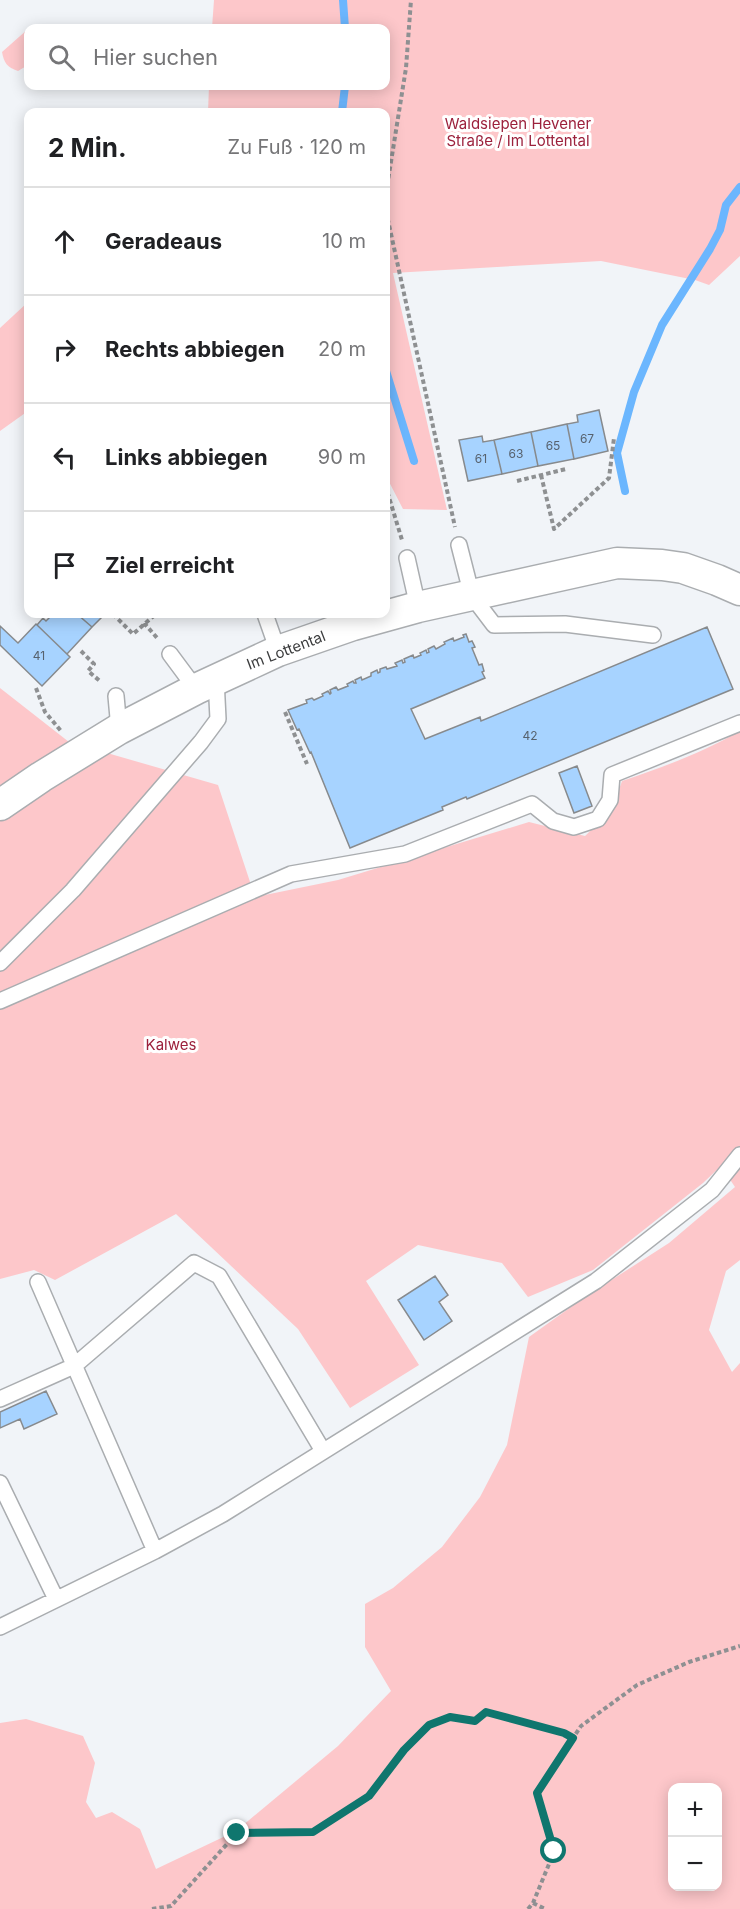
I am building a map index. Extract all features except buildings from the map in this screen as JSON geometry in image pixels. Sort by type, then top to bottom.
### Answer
[{"type":"street","name":"Im Lottental","points":[[390,615],[617,563],[682,568],[740,591]]},
{"type":"street","name":"Im Lottental","points":[[0,805],[119,729],[206,684],[278,651],[379,618]]},
{"type":"lane","points":[[459,545],[472,596],[494,625],[565,624],[653,635]]},
{"type":"lane","points":[[407,558],[417,608]]},
{"type":"lane","points":[[266,618],[278,651]]},
{"type":"lane","points":[[0,963],[73,890],[201,742],[218,718],[206,684],[170,654]]},
{"type":"lane","points":[[116,696],[119,729]]},
{"type":"lane","points":[[0,1001],[291,874],[405,854],[532,804],[553,821],[574,827],[598,819],[610,800],[612,775],[740,723]]},
{"type":"lane","points":[[0,1627],[155,1551],[223,1514],[596,1281],[712,1190],[740,1155]]},
{"type":"lane","points":[[0,1400],[74,1366],[195,1263],[219,1276],[323,1451]]},
{"type":"lane","points":[[38,1282],[155,1551]]},
{"type":"lane","points":[[0,1483],[56,1599]]},
{"type":"path","points":[[390,168],[406,68],[411,0]]},
{"type":"path","points":[[390,229],[459,545]]},
{"type":"path","points":[[541,475],[554,529],[609,478],[614,438]]},
{"type":"path","points":[[517,481],[566,470]]},
{"type":"path","points":[[390,500],[397,520]]},
{"type":"path","points":[[117,618],[133,634],[152,618]]},
{"type":"path","points":[[81,651],[94,664],[88,671],[96,677]]},
{"type":"path","points":[[36,688],[45,711],[61,731]]},
{"type":"path","points":[[285,712],[307,764]]},
{"type":"path","points":[[528,1909],[533,1903],[554,1851],[537,1793],[581,1726],[637,1685],[689,1662],[740,1646]]},
{"type":"path","points":[[152,1909],[171,1906],[237,1833],[313,1832],[369,1796],[404,1750],[429,1725],[450,1717],[475,1721],[486,1712],[564,1733],[573,1738]]},
{"type":"path","points":[[533,1903],[545,1909]]},
{"type":"green space","name":"Waldsiepen Hevener Straße / Im Lottental","points":[[214,0],[740,0],[740,256],[709,285],[695,280],[601,261],[393,273],[447,510],[403,509],[390,484],[390,108],[208,108],[209,90],[390,90],[390,24],[212,24]]},
{"type":"green space","points":[[24,33],[24,67],[18,71],[11,68],[2,52]]},
{"type":"green space","points":[[24,306],[24,414],[0,431],[0,328]]},
{"type":"green space","name":"Kalwes","points":[[0,688],[69,742],[218,785],[255,897],[338,880],[529,822],[585,836],[612,810],[622,781],[697,753],[740,731],[740,1260],[726,1271],[709,1330],[732,1372],[740,1363],[740,1909],[0,1909],[0,1723],[26,1719],[83,1736],[95,1763],[86,1802],[96,1818],[112,1812],[140,1829],[156,1869],[236,1831],[338,1746],[391,1691],[365,1647],[365,1604],[393,1588],[442,1547],[480,1497],[507,1445],[529,1337],[582,1299],[669,1243],[735,1187],[721,1166],[703,1183],[593,1270],[528,1297],[502,1263],[418,1245],[366,1281],[419,1365],[350,1408],[298,1329],[176,1214],[55,1280],[34,1270],[0,1279]]},
{"type":"waterway","points":[[343,0],[345,24]]},
{"type":"waterway","points":[[342,108],[345,90]]},
{"type":"waterway","points":[[625,491],[617,453],[634,392],[662,325],[710,249],[720,230],[726,205],[740,187]]},
{"type":"waterway","points":[[390,384],[414,461]]},
{"type":"route","points":[[237,1833],[313,1832],[369,1796],[404,1750],[429,1725],[450,1717],[475,1721],[486,1712],[564,1733],[573,1738],[537,1793],[554,1851]]}]
